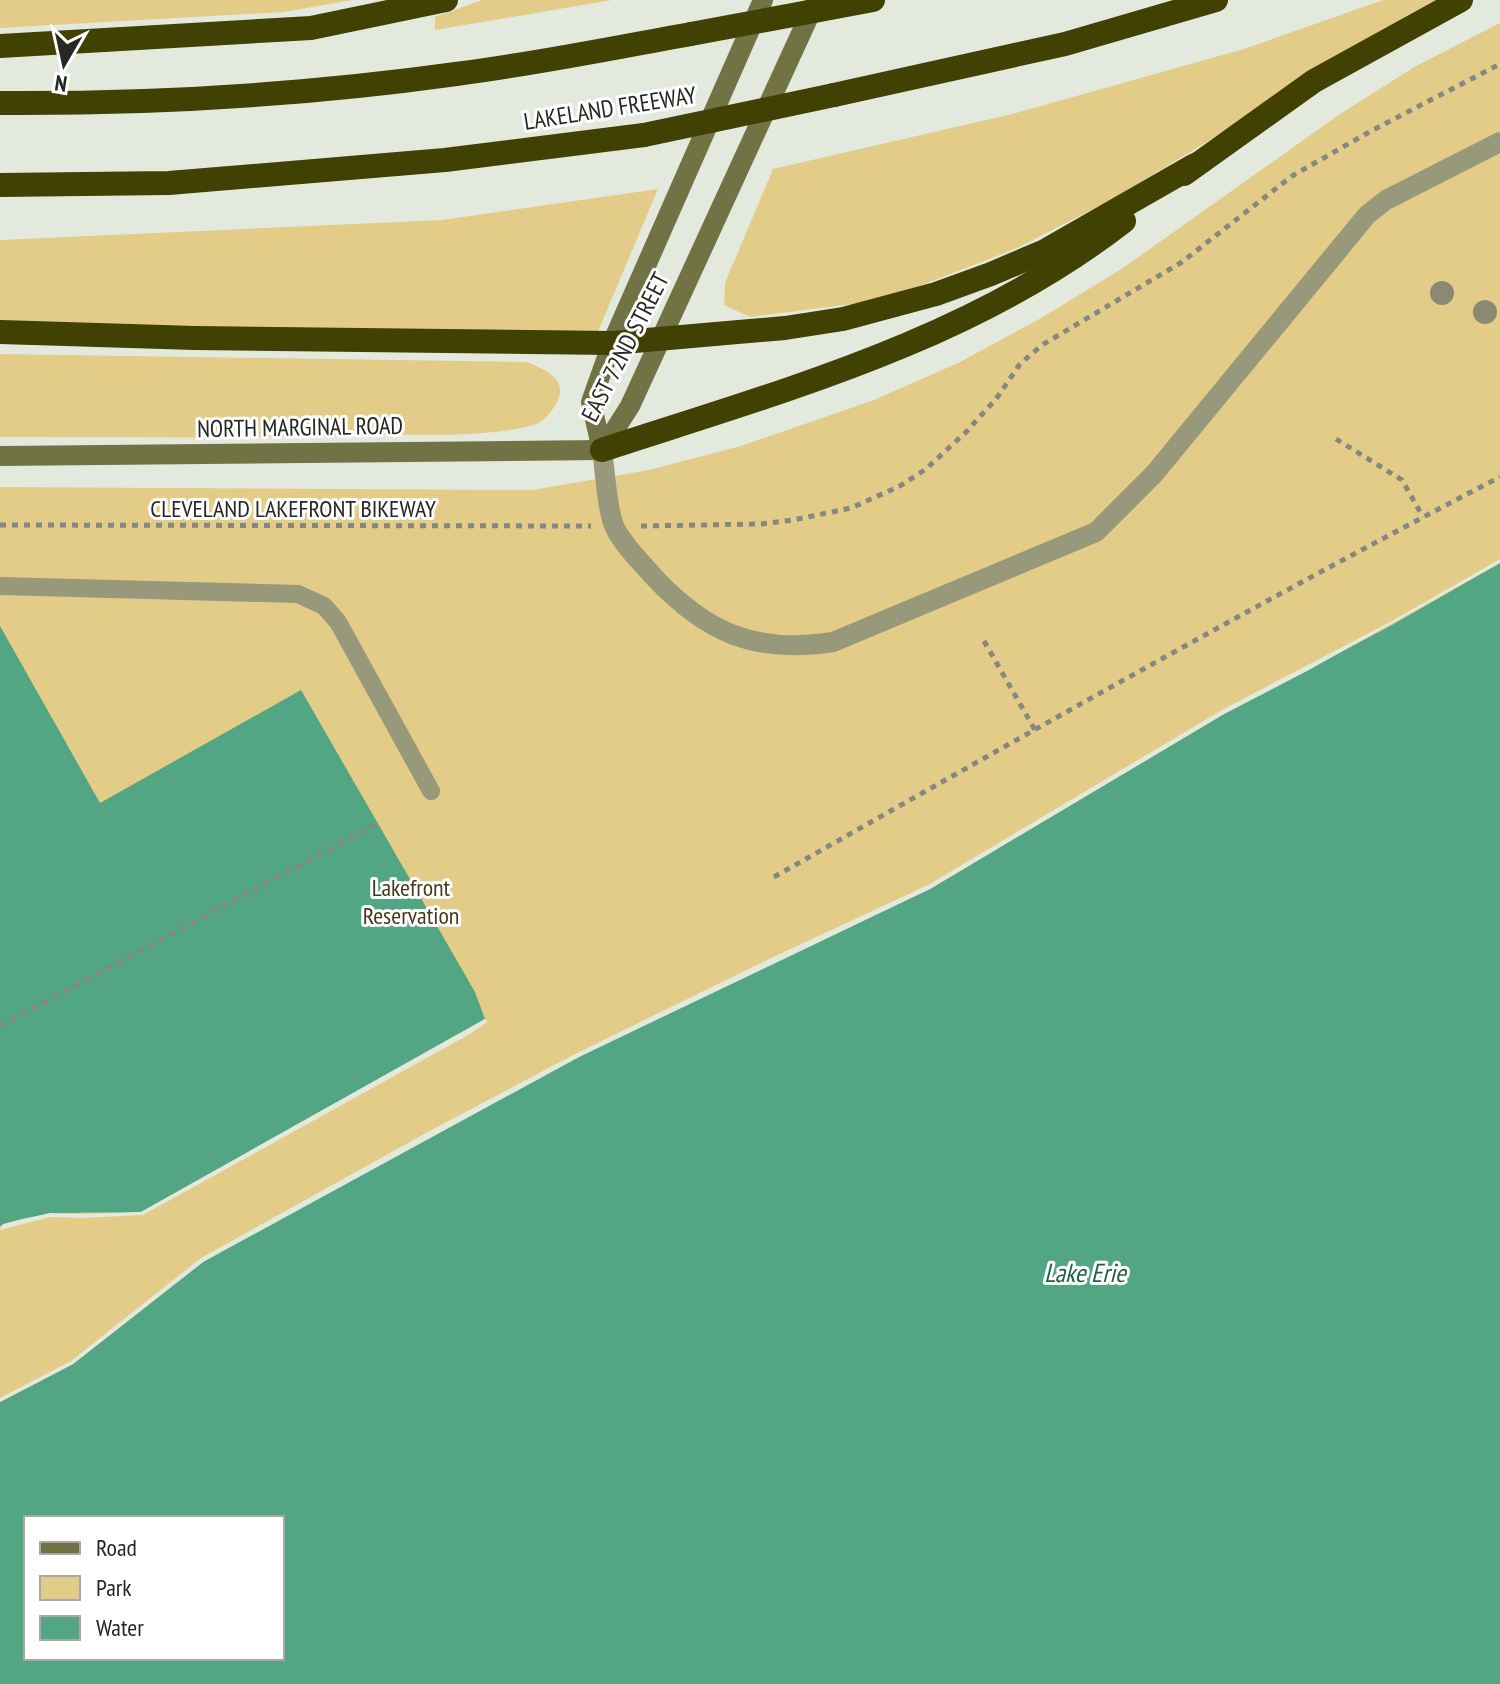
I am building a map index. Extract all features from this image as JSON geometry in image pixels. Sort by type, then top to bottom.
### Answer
[{"type":"highway","points":[[0,46],[311,28],[446,0]]},
{"type":"highway","points":[[0,103],[94,103],[278,93],[457,74],[873,0]]},
{"type":"highway","name":"LAKELAND FREEWAY","points":[[0,185],[200,181],[445,160],[644,135],[1065,44],[1216,0]]},
{"type":"highway","points":[[602,450],[854,368],[985,309],[1084,252],[1195,165],[1314,81],[1461,0]]},
{"type":"highway","points":[[0,332],[195,338],[612,343],[785,328],[843,319],[936,294],[1045,251],[1195,165]]},
{"type":"main road","name":"EAST 72ND STREET","points":[[602,450],[591,402],[612,343],[763,0]]},
{"type":"main road","name":"EAST 72ND STREET","points":[[602,450],[630,406],[816,0]]},
{"type":"main road","name":"NORTH MARGINAL ROAD","points":[[0,456],[602,450]]},
{"type":"street","points":[[602,450],[613,525],[625,544],[669,593],[699,618],[731,635],[771,645],[833,642],[1096,532],[1154,474],[1367,215],[1386,200],[1500,142]]},
{"type":"lane","points":[[0,586],[298,594],[324,606],[338,622],[431,791]]},
{"type":"path","points":[[642,526],[793,520],[851,508],[900,486],[926,469],[966,432],[996,399],[1020,364],[1042,345],[1182,262],[1292,176],[1500,64]]},
{"type":"path","points":[[1336,439],[1402,480],[1423,517]]},
{"type":"path","points":[[774,877],[1035,730],[1500,477]]},
{"type":"path","name":"CLEVELAND LAKEFRONT BIKEWAY","points":[[0,525],[585,526]]},
{"type":"path","points":[[984,641],[1035,730]]},
{"type":"path","points":[[0,1026],[378,823]]},
{"type":"green space","points":[[0,0],[353,0],[283,12],[0,28]]},
{"type":"green space","points":[[482,0],[612,0],[435,30],[435,17]]},
{"type":"green space","points":[[1383,0],[1440,0],[1111,200],[1015,249],[883,300],[750,317],[724,305],[725,283],[773,169],[1012,114],[1244,49]]},
{"type":"green space","name":"Lakefront Reservation","points":[[1500,23],[1500,778],[30,1516],[24,1516],[0,1589],[0,487],[532,490],[649,470],[741,446],[874,400],[960,362],[1043,317],[1123,268],[1340,114],[1416,66]]},
{"type":"green space","points":[[658,189],[597,334],[374,333],[0,322],[0,240],[442,220]]},
{"type":"green space","points":[[0,354],[527,362],[554,377],[560,393],[550,412],[534,425],[476,434],[0,437]]},
{"type":"water","name":"Lake Erie","points":[[1500,563],[1500,1684],[0,1684],[0,1402],[73,1364],[203,1262],[426,1137],[579,1057],[768,963],[930,889],[1224,714],[1392,625]]},
{"type":"water","points":[[0,626],[100,803],[301,690],[475,992],[485,1019],[141,1212],[51,1214],[0,1226]]},
{"type":"pier","points":[[1500,559],[1500,563],[1224,714],[930,889],[579,1057],[203,1262],[73,1364],[0,1402],[0,1398],[71,1361],[201,1258],[577,1053],[928,885],[1222,710],[1390,622]]},
{"type":"pier","points":[[485,1019],[487,1022],[470,1034],[143,1215],[50,1217],[0,1230],[3,1224],[50,1213],[141,1212]]}]
